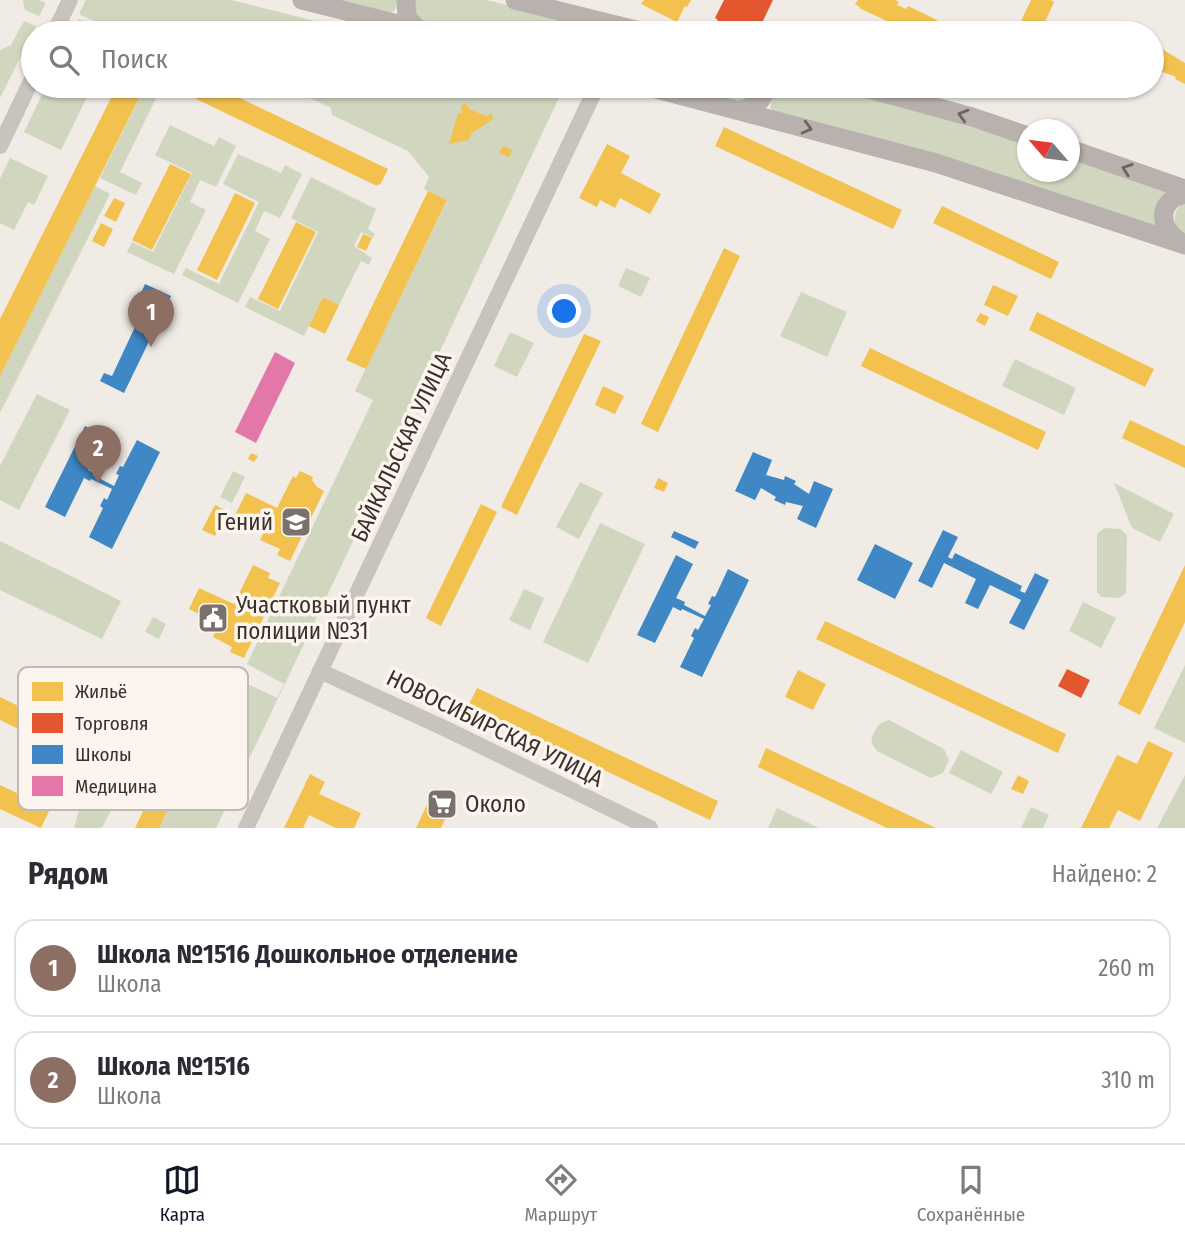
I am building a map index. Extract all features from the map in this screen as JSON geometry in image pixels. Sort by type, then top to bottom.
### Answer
[{"type":"main road","points":[[302,0],[386,21]]},
{"type":"main road","points":[[406,0],[407,18],[411,21]]},
{"type":"main road","points":[[515,0],[600,21]]},
{"type":"main road","points":[[693,98],[936,163],[1184,244]]},
{"type":"main road","points":[[741,110],[755,107],[762,98]]},
{"type":"main road","points":[[902,98],[1017,133]]},
{"type":"main road","points":[[1080,153],[1185,188]]},
{"type":"main road","points":[[1184,244],[1165,229],[1163,218],[1170,202],[1185,194]]},
{"type":"street","points":[[60,21],[70,0]]},
{"type":"street","points":[[0,146],[23,98]]},
{"type":"street","name":"БАЙКАЛЬСКАЯ УЛИЦА","points":[[246,828],[591,98]]},
{"type":"street","name":"НОВОСИБИРСКАЯ УЛИЦА","points":[[320,671],[650,828]]},
{"type":"green space","points":[[23,0],[46,3],[39,16],[25,10]]},
{"type":"green space","points":[[86,0],[231,0],[315,21],[94,21],[79,14]]},
{"type":"green space","points":[[335,0],[398,0],[391,13]]},
{"type":"green space","points":[[412,0],[486,0],[569,21],[418,21]]},
{"type":"green space","points":[[21,27],[21,56],[0,98],[0,50],[11,45]]},
{"type":"green space","points":[[40,98],[87,98],[61,150],[24,132]]},
{"type":"green space","points":[[139,98],[156,98],[120,172],[142,183],[136,195],[100,178]]},
{"type":"green space","points":[[310,98],[559,98],[377,491],[248,761],[248,684],[277,698],[284,684],[247,664],[373,400],[355,391],[447,201],[424,189],[429,177],[408,151],[332,115],[331,108]]},
{"type":"green space","points":[[716,98],[751,98],[738,104]]},
{"type":"green space","points":[[773,98],[874,98],[1017,141],[1017,182],[1080,182],[1080,160],[1172,192],[1159,229],[772,111],[770,107]]},
{"type":"green space","points":[[170,125],[214,146],[219,137],[236,146],[216,187],[200,180],[190,202],[206,210],[174,274],[127,252],[132,242],[153,252],[192,173],[155,155]]},
{"type":"green space","points":[[238,154],[281,173],[285,165],[302,174],[280,218],[264,211],[255,231],[270,239],[238,303],[182,275],[186,268],[219,284],[259,202],[223,184]]},
{"type":"green space","points":[[10,158],[48,176],[34,205],[28,202],[14,230],[0,223],[0,179]]},
{"type":"green space","points":[[311,177],[376,209],[368,229],[375,234],[373,238],[361,232],[354,246],[372,258],[369,265],[361,261],[339,305],[323,297],[304,336],[245,307],[250,297],[280,311],[318,232],[291,218]]},
{"type":"green space","points":[[95,186],[110,194],[0,413],[0,376]]},
{"type":"green space","points":[[1185,201],[1185,237],[1178,235],[1175,220],[1178,209]]},
{"type":"green space","points":[[626,268],[650,278],[641,297],[618,286]]},
{"type":"green space","points":[[801,292],[847,312],[827,357],[780,336]]},
{"type":"green space","points":[[510,332],[534,343],[517,377],[494,366]]},
{"type":"green space","points":[[1015,359],[1076,388],[1064,415],[1002,386]]},
{"type":"green space","points":[[37,394],[70,410],[19,510],[0,500],[0,466]]},
{"type":"green space","points":[[233,471],[245,477],[232,503],[220,497]]},
{"type":"green space","points":[[580,482],[603,493],[579,539],[556,527]]},
{"type":"green space","points":[[1114,483],[1174,514],[1160,542],[1132,528]]},
{"type":"green space","points":[[600,523],[645,544],[588,663],[543,642]]},
{"type":"green space","points":[[1104,528],[1120,529],[1127,535],[1126,593],[1119,598],[1101,597],[1097,592],[1097,534]]},
{"type":"green space","points":[[0,541],[121,601],[102,639],[0,590]]},
{"type":"green space","points":[[524,589],[544,598],[530,630],[509,620]]},
{"type":"green space","points":[[1083,602],[1116,618],[1101,648],[1069,631]]},
{"type":"green space","points":[[153,617],[166,624],[159,639],[145,632]]},
{"type":"green space","points":[[1185,665],[1185,743],[1154,728]]},
{"type":"green space","points":[[889,720],[944,749],[949,760],[943,773],[931,778],[877,751],[872,744],[873,734],[879,724]]},
{"type":"green space","points":[[961,750],[1003,772],[991,794],[949,773]]},
{"type":"green space","points":[[1185,775],[1185,828],[1157,828]]},
{"type":"green space","points":[[1031,807],[1049,815],[1043,828],[1021,828]]},
{"type":"green space","points":[[777,808],[819,828],[768,828]]},
{"type":"green space","points":[[79,810],[111,810],[102,828],[74,828]]},
{"type":"green space","points":[[168,810],[225,810],[216,828],[159,828]]},
{"type":"building: Жильё","points":[[644,0],[691,0],[678,21],[641,4]]},
{"type":"building: Жильё","points":[[858,0],[895,0],[899,2],[897,5],[906,9],[908,6],[937,20],[887,21],[855,4]]},
{"type":"building: Жильё","points":[[1031,0],[1054,2],[1045,21],[1021,21]]},
{"type":"building: Жильё","points":[[1164,50],[1185,63],[1185,84],[1175,79],[1176,77],[1164,72]]},
{"type":"building: Жильё","points":[[111,98],[139,98],[0,376],[0,319]]},
{"type":"building: Жильё","points":[[194,98],[240,98],[388,169],[377,186]]},
{"type":"building: Жильё","points":[[466,103],[469,109],[486,116],[492,113],[493,119],[472,133],[468,140],[449,144],[458,114],[462,113],[461,106]]},
{"type":"building: Жильё","points":[[724,127],[902,210],[893,229],[715,146]]},
{"type":"building: Жильё","points":[[607,144],[630,156],[621,173],[661,194],[650,214],[620,198],[615,208],[600,200],[597,207],[579,198]]},
{"type":"building: Жильё","points":[[503,146],[512,150],[509,157],[499,153]]},
{"type":"building: Жильё","points":[[170,164],[191,174],[152,250],[132,240]]},
{"type":"building: Жильё","points":[[428,191],[447,200],[366,369],[346,360]]},
{"type":"building: Жильё","points":[[235,193],[255,203],[217,280],[197,270]]},
{"type":"building: Жильё","points":[[114,198],[125,203],[116,222],[104,216]]},
{"type":"building: Жильё","points":[[942,206],[1059,262],[1051,279],[933,223]]},
{"type":"building: Жильё","points":[[296,222],[316,232],[278,309],[258,299]]},
{"type":"building: Жильё","points":[[101,223],[113,229],[104,247],[92,241]]},
{"type":"building: Жильё","points":[[363,234],[372,238],[366,251],[357,247]]},
{"type":"building: Жильё","points":[[724,248],[740,256],[658,432],[641,424]]},
{"type":"building: Жильё","points":[[993,285],[1018,296],[1008,316],[984,305]]},
{"type":"building: Жильё","points":[[323,297],[339,305],[325,334],[309,326]]},
{"type":"building: Жильё","points":[[1037,312],[1154,369],[1145,387],[1029,330]]},
{"type":"building: Жильё","points":[[980,313],[989,317],[985,326],[976,321]]},
{"type":"building: Жильё","points":[[584,334],[601,341],[517,515],[501,507]]},
{"type":"building: Жильё","points":[[870,348],[1046,432],[1038,450],[861,366]]},
{"type":"building: Жильё","points":[[603,386],[624,396],[615,414],[595,405]]},
{"type":"building: Жильё","points":[[1130,420],[1185,446],[1185,468],[1122,438]]},
{"type":"building: Жильё","points":[[251,453],[258,456],[254,462],[248,459]]},
{"type":"building: Жильё","points":[[300,471],[313,477],[317,487],[324,491],[290,561],[277,555],[280,549],[260,540],[265,530],[235,515],[246,493],[277,508],[293,476],[296,478]]},
{"type":"building: Жильё","points":[[658,478],[668,483],[664,492],[654,488]]},
{"type":"building: Жильё","points":[[481,504],[497,512],[441,626],[426,618]]},
{"type":"building: Жильё","points":[[215,505],[227,511],[215,536],[202,530]]},
{"type":"building: Жильё","points":[[253,565],[270,573],[268,578],[280,583],[244,658],[230,652],[232,647],[213,637],[219,624],[189,609],[199,588],[234,604]]},
{"type":"building: Жильё","points":[[1185,565],[1185,622],[1140,715],[1118,704]]},
{"type":"building: Жильё","points":[[825,621],[1066,734],[1058,753],[816,639]]},
{"type":"building: Жильё","points":[[798,670],[826,684],[813,710],[785,697]]},
{"type":"building: Жильё","points":[[477,688],[718,801],[710,820],[468,706]]},
{"type":"building: Жильё","points":[[0,697],[18,706],[18,729],[0,720]]},
{"type":"building: Жильё","points":[[1148,741],[1173,753],[1140,821],[1118,810],[1109,828],[1081,828],[1117,755],[1137,764]]},
{"type":"building: Жильё","points":[[766,748],[936,828],[887,828],[758,767]]},
{"type":"building: Жильё","points":[[310,774],[325,782],[319,794],[361,813],[354,828],[336,828],[309,815],[303,828],[284,828]]},
{"type":"building: Жильё","points":[[1018,775],[1029,781],[1023,794],[1011,789]]},
{"type":"building: Жильё","points":[[0,785],[18,794],[18,810],[50,810],[41,828],[0,809]]},
{"type":"building: Жильё","points":[[433,792],[453,802],[441,828],[416,828]]},
{"type":"building: Жильё","points":[[144,810],[168,810],[159,828],[135,828]]},
{"type":"building: Торговля","points":[[724,0],[773,0],[763,21],[717,21],[715,18]]},
{"type":"building: Торговля","points":[[1067,669],[1090,680],[1081,698],[1058,686]]},
{"type":"building: Школы","points":[[145,284],[171,296],[124,393],[100,381],[104,373],[112,376],[149,297],[141,293]]},
{"type":"building: Школы","points":[[85,426],[105,436],[88,470],[114,486],[120,466],[123,467],[137,440],[160,452],[112,549],[89,537],[103,508],[100,506],[104,498],[107,500],[112,489],[84,478],[65,517],[45,507]]},
{"type":"building: Школы","points":[[753,452],[772,460],[766,475],[784,480],[785,476],[796,481],[794,484],[809,494],[814,481],[833,489],[816,528],[797,519],[803,506],[786,502],[785,505],[774,500],[776,497],[761,488],[755,500],[735,491]]},
{"type":"building: Школы","points":[[943,530],[958,537],[948,557],[952,559],[955,553],[1022,586],[1020,591],[1025,593],[1035,573],[1049,580],[1024,630],[1009,623],[1021,600],[990,585],[978,609],[965,603],[976,579],[944,563],[932,588],[918,581]]},
{"type":"building: Школы","points":[[674,531],[699,542],[695,549],[671,537]]},
{"type":"building: Школы","points":[[875,544],[913,563],[895,599],[857,580]]},
{"type":"building: Школы","points":[[676,555],[693,564],[676,598],[705,616],[711,605],[708,604],[712,596],[715,597],[728,569],[749,580],[702,677],[680,667],[694,638],[691,636],[695,628],[698,630],[704,619],[673,607],[655,643],[637,635]]},
{"type":"building: Медицина","points":[[275,352],[295,363],[256,443],[235,432]]},
{"type":"place","name":"Школа №1516 Дошкольное отделение","points":[[151,347]]},
{"type":"place","name":"Школа №1516","points":[[98,483]]},
{"type":"place","name":"Гений","points":[[296,522]]},
{"type":"place","name":"Участковый пункт полиции №31","points":[[213,618]]},
{"type":"place","name":"Около","points":[[442,804]]}]
